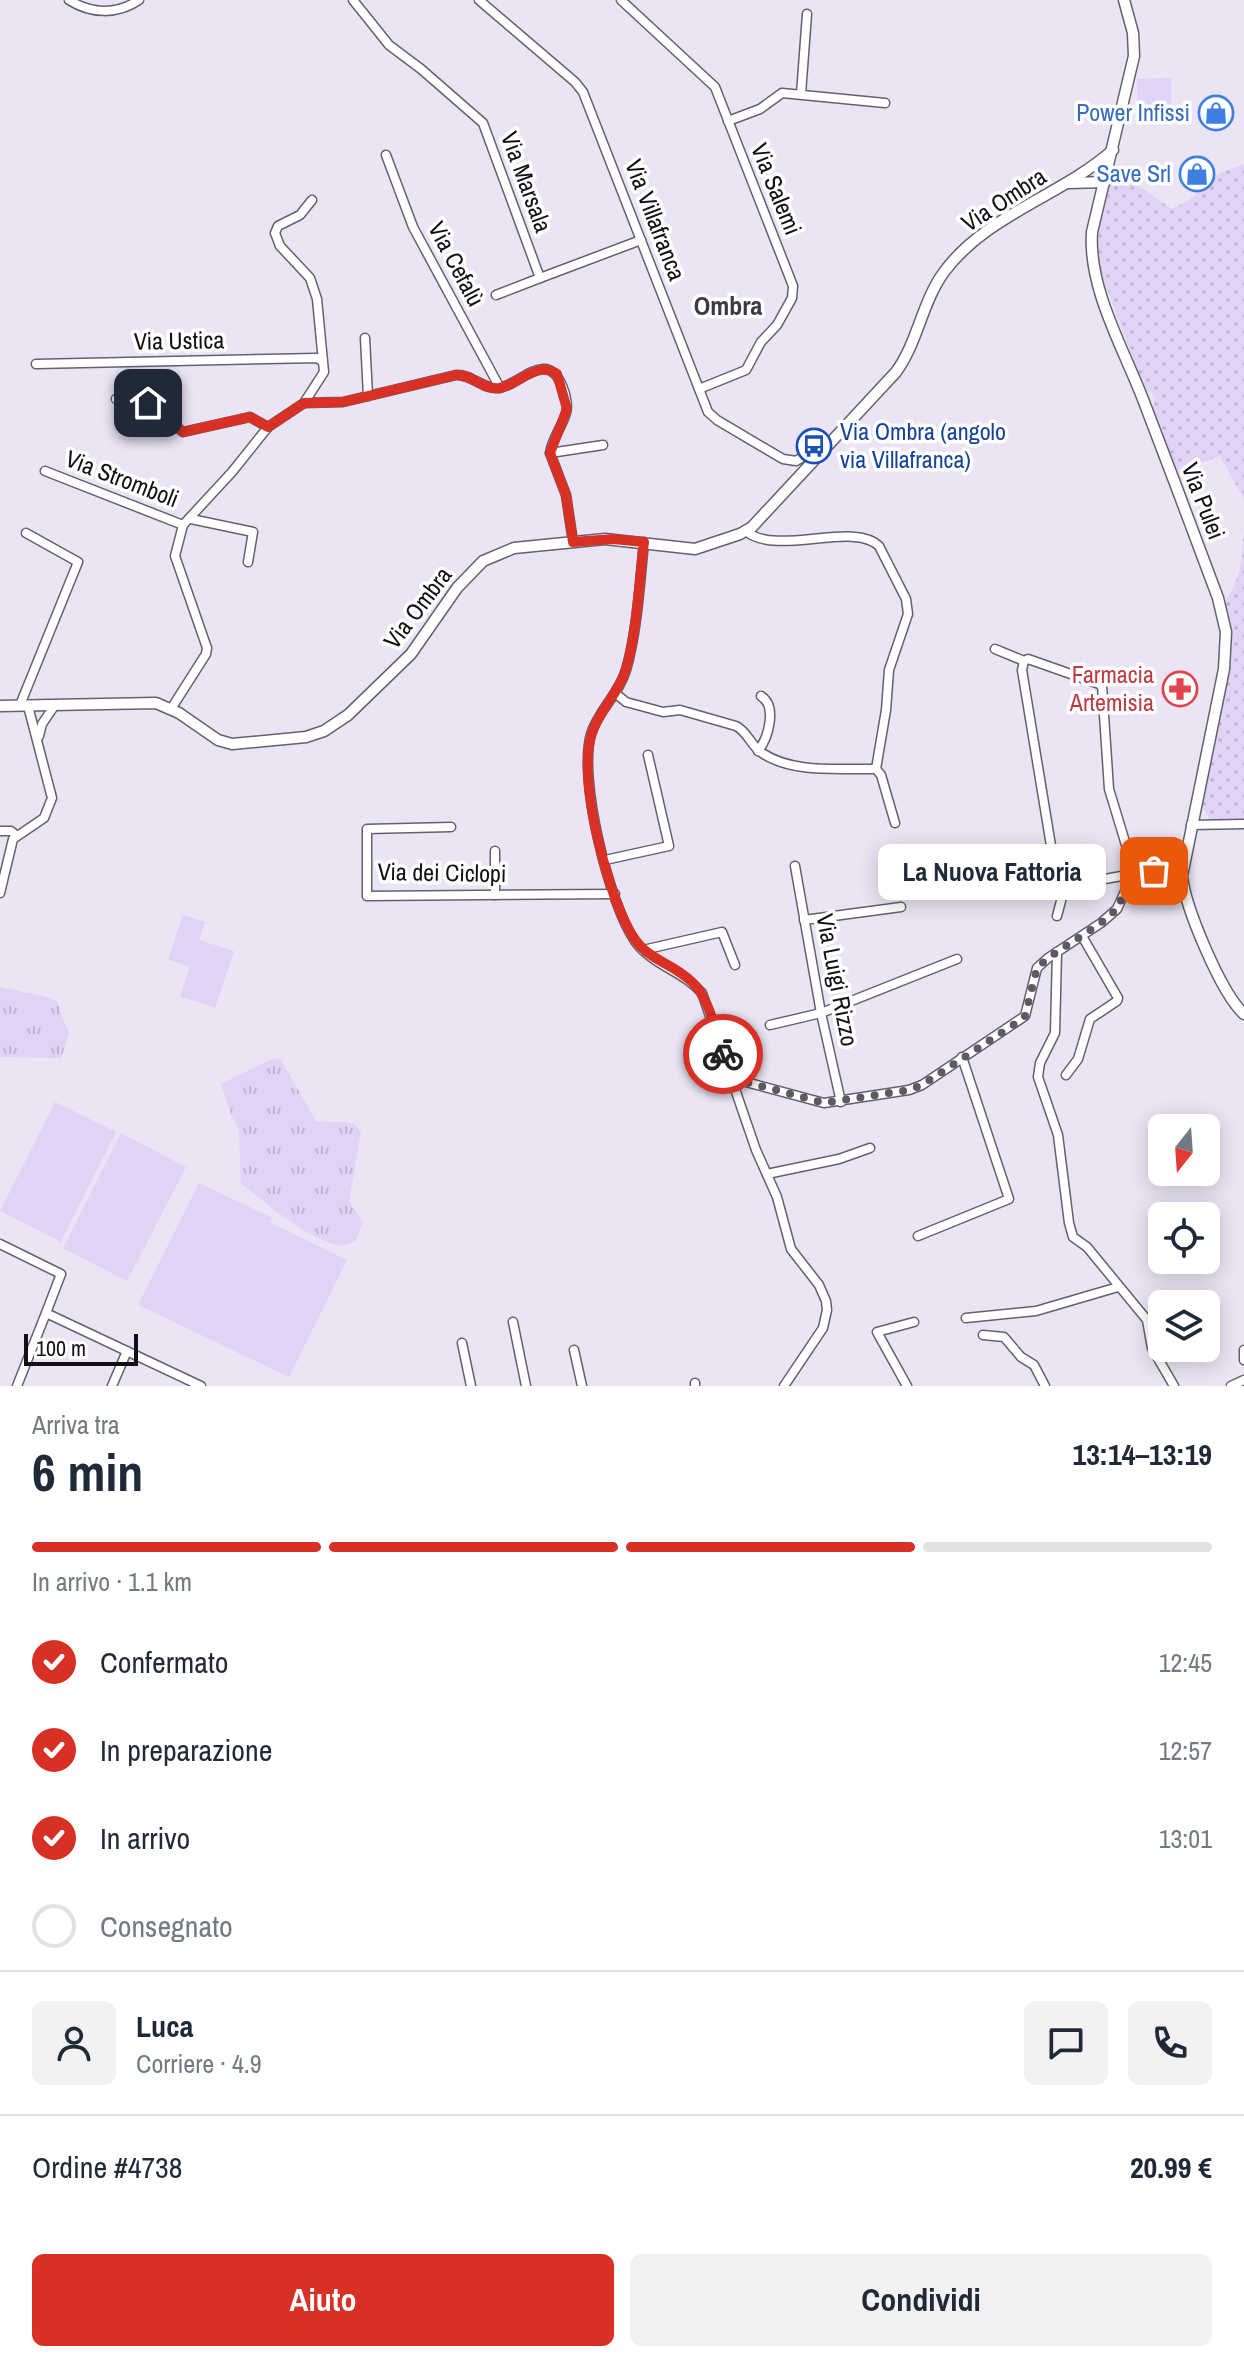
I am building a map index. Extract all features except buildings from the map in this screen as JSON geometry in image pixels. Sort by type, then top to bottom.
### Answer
[{"type":"main road","name":"Via Pulei","points":[[1124,0],[1135,45],[1132,70],[1092,232],[1094,273],[1218,598],[1226,632],[1224,669],[1183,864],[1183,888],[1225,988],[1244,1014]]},
{"type":"main road","points":[[1084,178],[1113,150]]},
{"type":"main road","points":[[1084,178],[1105,182]]},
{"type":"main road","points":[[1084,178],[1099,203]]},
{"type":"main road","name":"Via Ombra","points":[[0,706],[149,703],[171,709],[225,742],[242,744],[315,735],[340,722],[411,654],[457,588],[483,561],[514,548],[613,539],[695,549],[747,532],[902,363],[932,292],[952,262],[976,238],[1067,183],[1084,178]]},
{"type":"street","points":[[69,0],[83,8],[106,11],[124,9],[139,0]]},
{"type":"street","name":"Via Marsala","points":[[353,0],[389,45],[483,123],[540,278]]},
{"type":"street","name":"Via Villafranca","points":[[479,0],[583,92],[712,416],[783,459],[796,461],[814,450],[824,451]]},
{"type":"street","name":"Via Salemi","points":[[621,0],[715,87],[794,292],[777,325],[761,342],[746,370],[699,389]]},
{"type":"street","points":[[801,94],[807,14]]},
{"type":"street","points":[[728,121],[760,109],[782,93],[885,103]]},
{"type":"street","name":"Via Cefalù","points":[[386,155],[413,227],[500,388]]},
{"type":"street","points":[[171,709],[207,648],[175,556],[187,522],[268,427],[304,403],[324,372],[317,299],[310,278],[280,246],[275,233],[278,226],[300,215],[312,200]]},
{"type":"street","points":[[496,295],[641,240]]},
{"type":"street","points":[[365,338],[368,396]]},
{"type":"street","name":"Via Ustica","points":[[36,364],[317,358],[322,361]]},
{"type":"street","points":[[304,403],[343,402],[456,375],[470,377],[488,387],[500,388],[540,369],[549,369],[557,374],[567,409],[550,453],[566,495],[573,542]]},
{"type":"street","points":[[116,399],[141,398],[183,432],[250,417],[268,427]]},
{"type":"street","points":[[550,453],[603,445]]},
{"type":"street","name":"Via Stromboli","points":[[45,471],[187,522],[253,532],[248,562]]},
{"type":"street","points":[[747,532],[763,540],[835,537],[872,540],[879,546],[906,599],[908,614],[889,670],[876,769]]},
{"type":"street","points":[[0,893],[10,844],[16,835],[39,822],[50,807],[52,792],[38,741],[24,706],[78,562],[26,533]]},
{"type":"street","points":[[644,542],[629,660],[615,693],[596,721],[589,741],[586,767],[605,860],[626,925],[643,950],[691,980],[702,993],[777,1197],[791,1249],[819,1285],[827,1310],[819,1336],[784,1386]]},
{"type":"street","points":[[995,649],[1102,685]]},
{"type":"street","points":[[1024,661],[1022,670],[1057,882],[1065,886],[1183,864]]},
{"type":"street","points":[[731,1078],[824,1103],[909,1090],[922,1085],[1025,1016],[1036,971],[1117,909],[1133,871],[1109,789],[1102,674]]},
{"type":"street","points":[[615,693],[626,702],[663,712],[680,710],[741,728],[758,751],[790,765],[876,769],[881,775],[895,823]]},
{"type":"street","points":[[758,751],[763,745],[771,711],[769,703],[761,696]]},
{"type":"street","points":[[38,741],[42,724],[55,705]]},
{"type":"street","points":[[605,860],[669,846],[648,755]]},
{"type":"street","points":[[1191,825],[1244,824]]},
{"type":"street","name":"Via dei Ciclopi","points":[[451,827],[367,829],[367,896],[615,894]]},
{"type":"street","points":[[0,831],[11,831],[16,835]]},
{"type":"street","points":[[495,851],[495,895]]},
{"type":"street","points":[[997,853],[1052,856]]},
{"type":"street","name":"Via Luigi Rizzo","points":[[795,866],[821,1013],[841,1102]]},
{"type":"street","points":[[1057,916],[1065,886]]},
{"type":"street","points":[[804,920],[901,907]]},
{"type":"street","points":[[643,950],[722,932],[735,965]]},
{"type":"street","points":[[1066,1075],[1078,1059],[1090,1019],[1118,998],[1082,936]]},
{"type":"street","points":[[1057,952],[1055,1033],[1040,1063],[1039,1083],[1058,1135],[1060,1170],[1073,1237],[1087,1247],[1147,1320],[1152,1348],[1174,1386]]},
{"type":"street","points":[[770,1025],[821,1013],[957,959]]},
{"type":"street","points":[[918,1236],[1009,1199],[962,1057]]},
{"type":"street","points":[[767,1174],[839,1159],[870,1148]]},
{"type":"street","points":[[0,1244],[61,1274],[17,1386]]},
{"type":"street","points":[[966,1318],[1036,1311],[1118,1287]]},
{"type":"street","points":[[46,1313],[201,1386]]},
{"type":"street","points":[[513,1322],[526,1386]]},
{"type":"street","points":[[907,1386],[877,1332],[914,1322]]},
{"type":"street","points":[[983,1335],[1004,1337],[1021,1357],[1034,1365],[1045,1386]]},
{"type":"street","points":[[462,1343],[471,1386]]},
{"type":"street","points":[[574,1350],[582,1386]]},
{"type":"street","points":[[1244,1350],[1244,1360]]},
{"type":"street","points":[[112,1386],[127,1351]]},
{"type":"street","points":[[1231,1386],[1244,1380]]},
{"type":"green space","points":[[1171,78],[1172,112],[1155,112],[1154,118],[1138,118],[1137,79]]},
{"type":"green space","points":[[1244,164],[1244,499],[1220,456],[1177,472],[1152,407],[1155,399],[1152,393],[1145,390],[1098,265],[1096,243],[1113,173],[1120,173],[1172,209],[1188,201],[1220,173]]},
{"type":"green space","points":[[1244,529],[1244,818],[1212,823],[1202,806],[1230,661],[1231,628],[1225,602],[1239,574]]},
{"type":"green space","points":[[183,915],[205,922],[199,940],[234,951],[215,1008],[180,996],[190,967],[168,959]]},
{"type":"green space","points":[[0,987],[57,1002],[69,1034],[61,1058],[0,1057]]},
{"type":"green space","points":[[274,1058],[281,1060],[316,1121],[353,1123],[361,1132],[349,1201],[363,1222],[356,1240],[347,1244],[338,1245],[313,1235],[241,1184],[239,1130],[221,1084]]},
{"type":"green space","points":[[55,1102],[116,1132],[61,1242],[0,1211]]},
{"type":"green space","points":[[121,1133],[186,1167],[127,1281],[63,1248]]},
{"type":"green space","points":[[199,1183],[272,1218],[271,1223],[347,1260],[289,1377],[138,1305]]},
{"type":"way so far","points":[[723,1054],[731,1078],[824,1103],[909,1090],[922,1085],[1021,1020],[1029,1003],[1037,968],[1117,909],[1133,874],[1154,871]]},
{"type":"place","name":"Power Infissi","points":[[1216,113]]},
{"type":"place","name":"Save Srl","points":[[1197,174]]},
{"type":"place","name":"Via Ombra (angolo via Villafranca)","points":[[814,446]]},
{"type":"place","name":"Farmacia Artemisia","points":[[1180,689]]},
{"type":"place","name":"La Nuova Fattoria","points":[[1154,871]]},
{"type":"district","name":"Ombra","points":[[728,306]]},
{"type":"route","points":[[148,403],[177,429],[189,433],[250,417],[268,427],[304,403],[343,402],[456,375],[470,377],[488,387],[500,388],[540,369],[549,369],[557,374],[567,409],[550,453],[566,495],[573,542],[613,539],[644,542],[629,660],[625,674],[596,721],[589,741],[587,778],[601,847],[612,888],[636,943],[651,957],[691,980],[702,993],[723,1054]]}]
